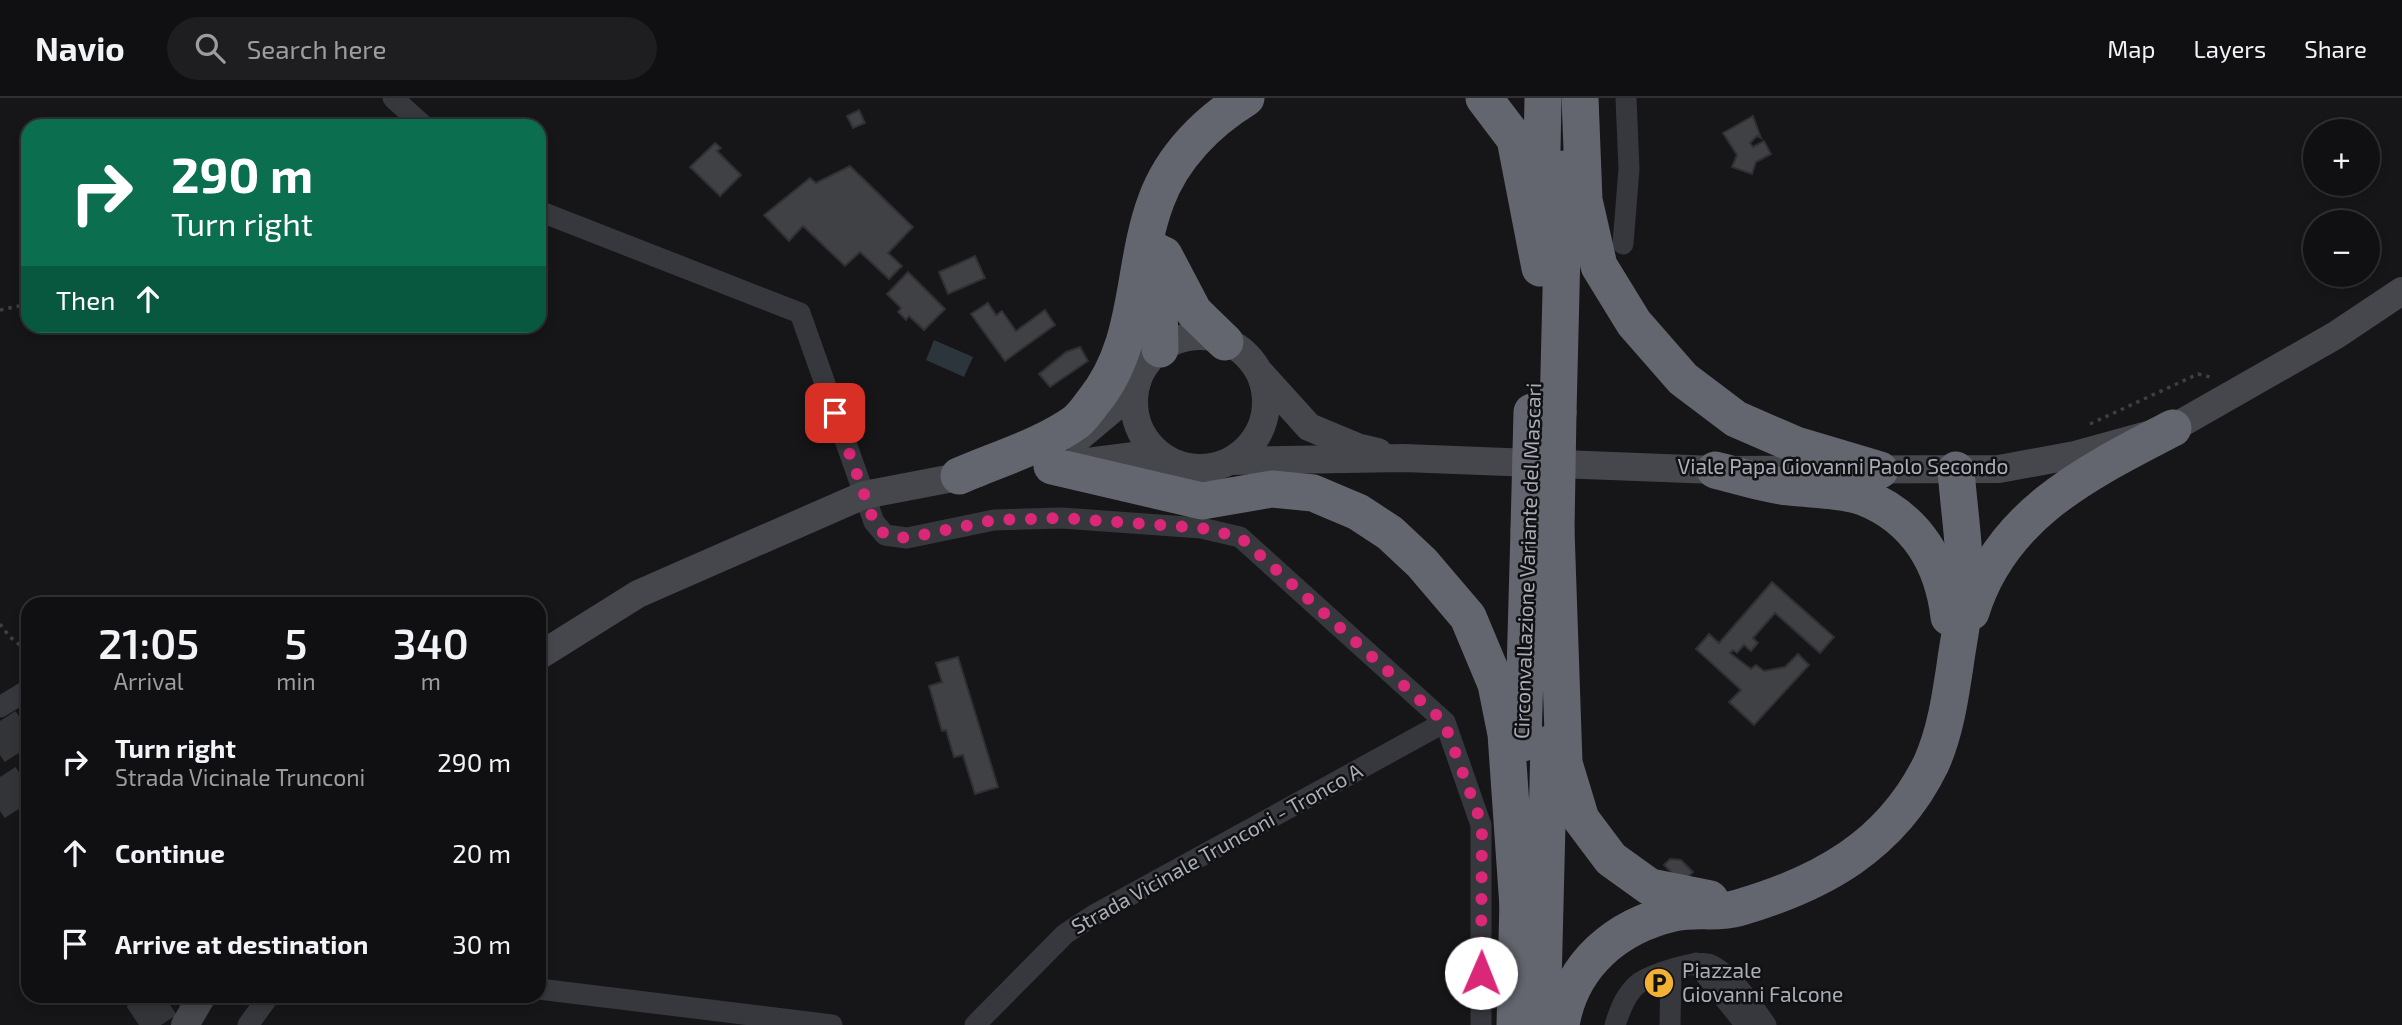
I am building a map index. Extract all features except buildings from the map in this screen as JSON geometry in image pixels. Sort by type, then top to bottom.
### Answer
[{"type":"highway","points":[[959,476],[1038,443],[1077,421],[1106,387],[1128,339],[1145,237],[1156,199],[1181,156],[1219,114],[1246,98]]},
{"type":"highway","points":[[1484,98],[1491,103],[1516,139],[1540,268]]},
{"type":"highway","name":"Circonvallazione Variante del Mascari","points":[[1543,98],[1540,268],[1545,412]]},
{"type":"highway","name":"Circonvallazione Variante del Mascari","points":[[1542,1025],[1542,530],[1545,412],[1565,98]]},
{"type":"highway","points":[[1580,98],[1584,200],[1599,266],[1634,323],[1682,379],[1736,419],[1796,445],[1880,470]]},
{"type":"highway","points":[[1160,349],[1159,240],[1181,156]]},
{"type":"highway","points":[[1159,240],[1169,267],[1195,312],[1225,342]]},
{"type":"highway","points":[[1955,664],[1979,584],[2006,541],[2032,514],[2061,491],[2173,428]]},
{"type":"highway","points":[[1038,465],[1202,500],[1272,489],[1313,493],[1358,512],[1390,533],[1422,563],[1468,617],[1496,684],[1506,734],[1518,907]]},
{"type":"highway","points":[[1715,470],[1787,487],[1862,497],[1903,522],[1931,554],[1942,575],[1955,664]]},
{"type":"highway","points":[[1561,1025],[1571,992],[1585,969],[1599,950],[1620,932],[1676,912],[1735,909],[1826,875],[1859,853],[1891,822],[1931,763],[1951,696],[1965,594],[1956,470]]},
{"type":"highway","points":[[1542,530],[1564,764],[1581,819],[1611,859],[1650,887],[1706,899],[1760,900]]},
{"type":"highway","name":"Circonvallazione Variante del Mascari","points":[[1515,1025],[1518,907],[1542,530]]},
{"type":"main road","name":"Viale Papa Giovanni Paolo Secondo","points":[[1231,461],[1404,458],[1715,470],[1999,469],[2049,460],[2173,428],[2336,335],[2402,291]]},
{"type":"main road","name":"Viale Papa Giovanni Paolo Secondo","points":[[2336,335],[2402,312]]},
{"type":"main road","points":[[546,652],[638,594],[864,495],[959,476],[1134,456],[1166,459],[1199,468],[1231,461],[1254,441],[1265,413],[1266,398],[1257,369],[1248,358],[1225,342],[1198,336],[1172,342],[1160,349],[1146,364],[1137,382],[1083,437],[1038,465]]},
{"type":"main road","name":"Viale Papa Giovanni Paolo Secondo","points":[[1257,369],[1309,427],[1357,447],[1404,458]]},
{"type":"main road","points":[[1137,382],[1134,407],[1139,429],[1147,443],[1166,459]]},
{"type":"main road","points":[[185,1025],[198,1003]]},
{"type":"street","points":[[393,98],[416,119]]},
{"type":"street","points":[[1623,244],[1629,169],[1626,98]]},
{"type":"street","points":[[546,214],[800,313],[874,522],[885,535],[907,538],[994,520],[1062,518],[1201,528],[1240,537],[1444,722],[1482,825],[1480,1025]]},
{"type":"street","points":[[0,707],[21,694]]},
{"type":"street","name":"Strada Vicinale Trunconi - Tronco A","points":[[975,1025],[1065,934],[1094,915],[1444,722]]},
{"type":"street","points":[[1695,962],[1746,1025]]},
{"type":"street","points":[[1615,1025],[1621,1006],[1640,983],[1695,962],[1711,965],[1719,971],[1766,1025]]},
{"type":"street","points":[[1670,1025],[1671,971]]},
{"type":"street","points":[[546,990],[832,1025]]},
{"type":"street","points":[[248,1025],[264,1003]]},
{"type":"path","points":[[0,310],[21,306]]},
{"type":"path","points":[[2082,427],[2198,374],[2246,386]]},
{"type":"path","points":[[0,624],[21,646]]},
{"type":"shaded area","points":[[934,340],[973,357],[964,377],[926,360]]},
{"type":"tunnel","points":[[0,721],[21,753]]},
{"type":"tunnel","points":[[0,777],[21,809]]},
{"type":"tunnel","points":[[147,1003],[161,1025]]},
{"type":"place","name":"Piazzale Giovanni Falcone","points":[[1659,983]]},
{"type":"route","points":[[835,413],[874,522],[885,535],[907,538],[994,520],[1062,518],[1201,528],[1240,537],[1281,571],[1444,722],[1482,825],[1481,973]]}]
